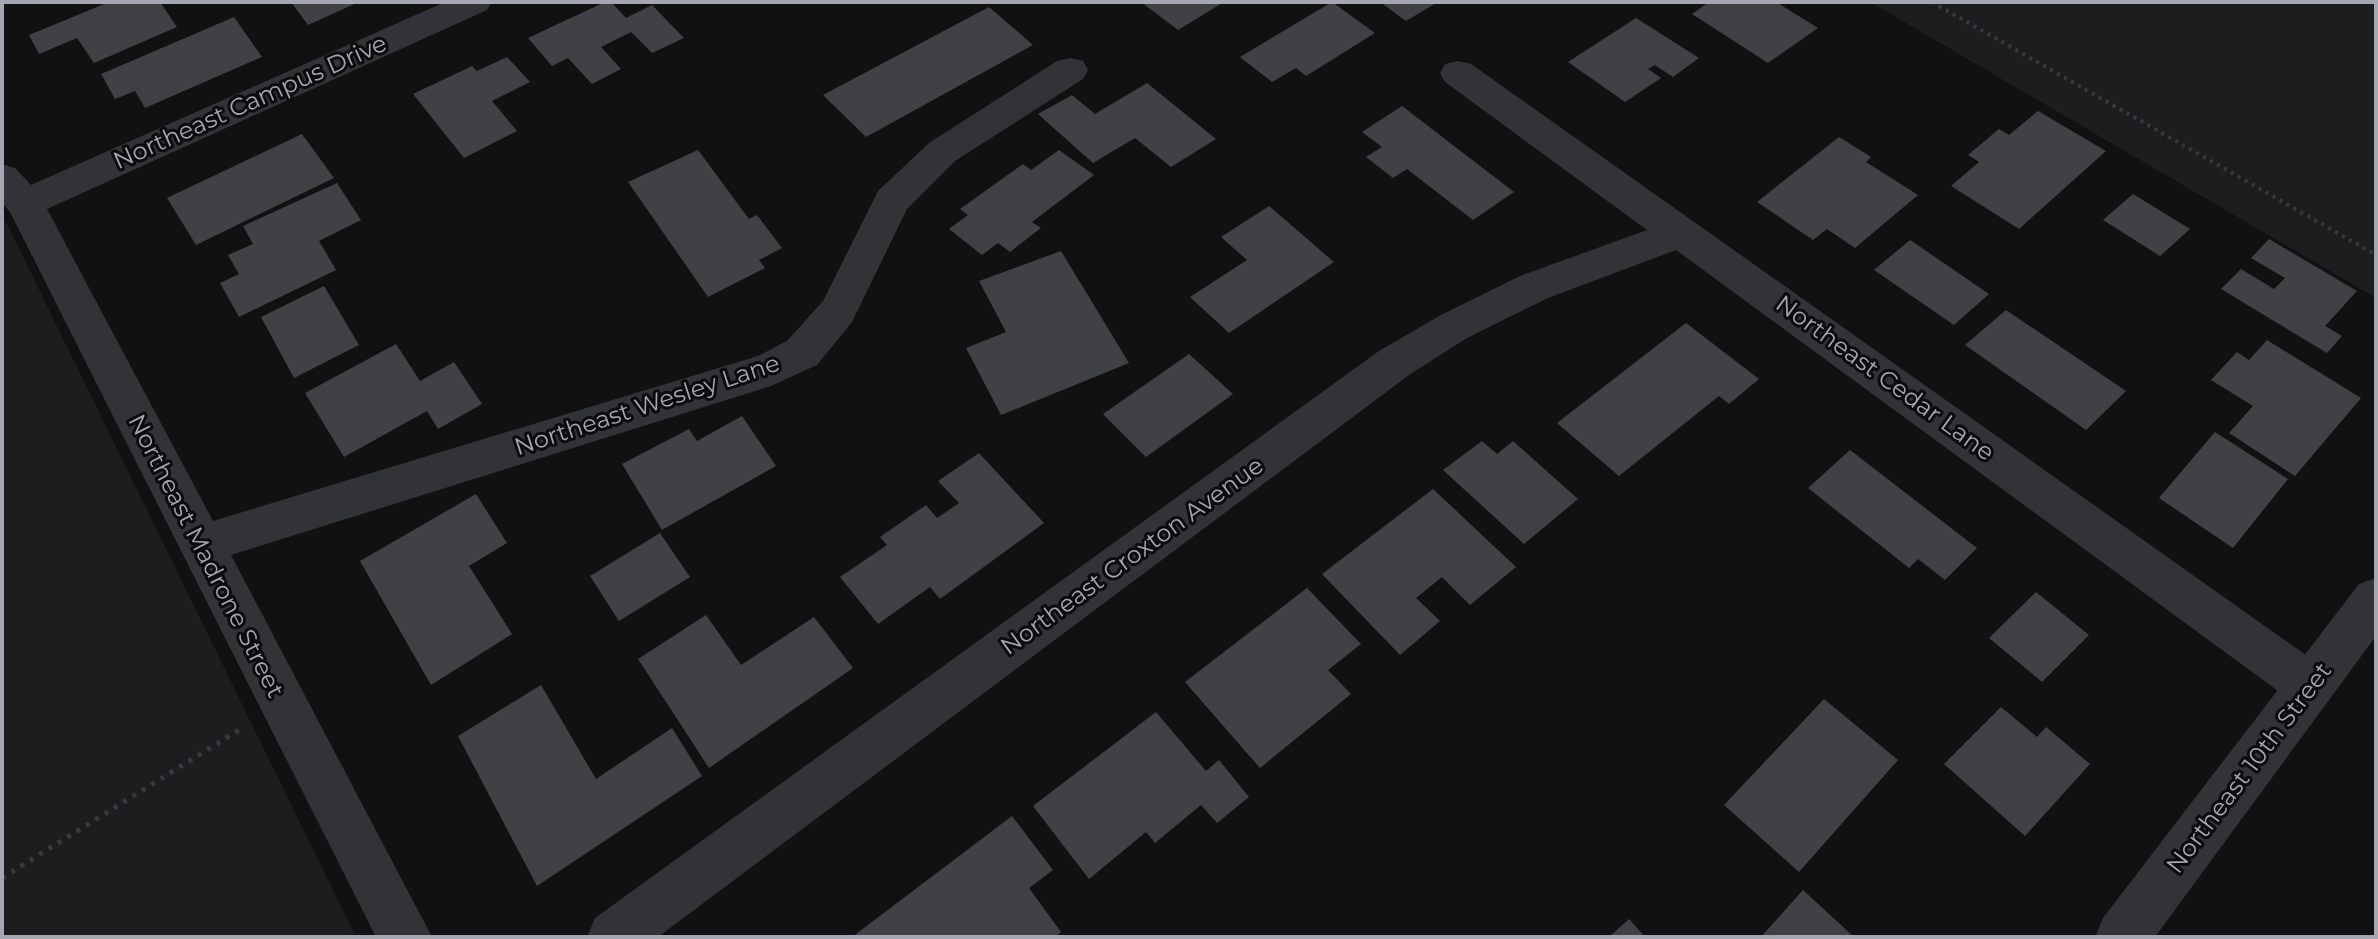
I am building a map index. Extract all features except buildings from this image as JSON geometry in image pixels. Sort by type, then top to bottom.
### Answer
[{"type":"street","name":"Northeast Campus Drive","points":[[14,190],[475,2]]},
{"type":"street","name":"Northeast Wesley Lane","points":[[200,545],[771,369],[802,353],[838,311],[892,201],[942,152],[1070,70]]},
{"type":"street","name":"Northeast Cedar Lane","points":[[1458,73],[2310,686]]},
{"type":"street","name":"Northeast Madrone Street","points":[[14,190],[405,937]]},
{"type":"street","name":"Northeast Croxton Avenue","points":[[614,937],[1394,363],[1453,327],[1534,287],[1683,232]]},
{"type":"street","name":"Northeast 10th Street","points":[[2122,937],[2376,599]]},
{"type":"path","points":[[1932,2],[2376,255]]},
{"type":"path","points":[[2,878],[282,703]]},
{"type":"shaded area","points":[[1870,2],[2376,2],[2376,298]]},
{"type":"shaded area","points":[[2,218],[7,224],[356,937],[2,937]]}]
